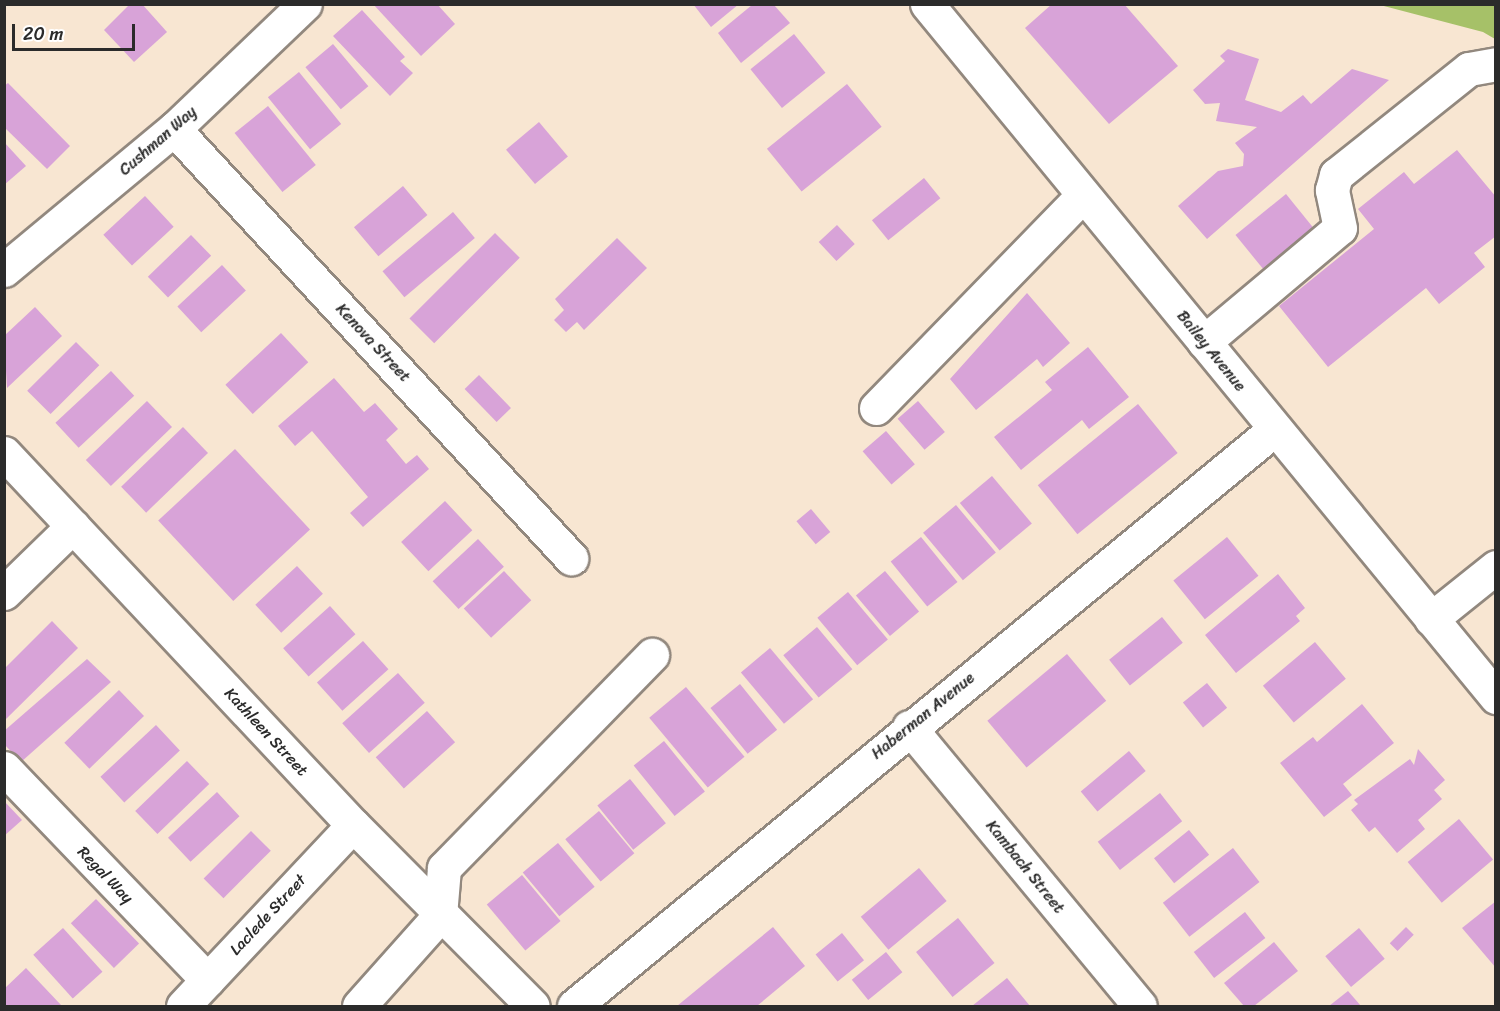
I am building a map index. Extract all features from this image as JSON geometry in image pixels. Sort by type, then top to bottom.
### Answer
[{"type":"street","name":"Cushman Way","points":[[4,270],[174,129],[305,4]]},
{"type":"street","name":"Bailey Avenue","points":[[927,4],[1496,697]]},
{"type":"street","points":[[1204,342],[1340,228],[1332,190],[1335,175],[1469,69],[1496,64]]},
{"type":"street","name":"Kenova Street","points":[[174,129],[571,558]]},
{"type":"street","points":[[876,408],[1083,195]]},
{"type":"street","name":"Haberman Avenue","points":[[574,1006],[909,727],[1275,429]]},
{"type":"street","name":"Kathleen Street","points":[[4,453],[353,825],[533,1006]]},
{"type":"street","points":[[4,593],[73,526]]},
{"type":"street","points":[[1431,618],[1496,567]]},
{"type":"street","points":[[359,1006],[440,915],[444,868],[652,655]]},
{"type":"street","name":"Kambach Street","points":[[909,727],[1140,1006]]},
{"type":"street","name":"Regal Way","points":[[4,768],[207,980]]},
{"type":"street","name":"Laclede Street","points":[[183,1006],[353,825]]},
{"type":"green space","points":[[1380,5],[1495,5],[1495,39],[1483,32]]},
{"type":"building","points":[[130,4],[142,4],[167,32],[134,62],[104,30]]},
{"type":"building","points":[[373,4],[437,4],[455,24],[421,56]]},
{"type":"building","points":[[693,4],[739,4],[711,27]]},
{"type":"building","points":[[1052,4],[1124,4],[1178,66],[1109,124],[1025,28]]},
{"type":"building","points":[[752,5],[774,5],[790,23],[741,63],[718,33]]},
{"type":"building","points":[[362,10],[405,57],[400,61],[413,73],[390,96],[333,36]]},
{"type":"building","points":[[794,34],[825,73],[782,108],[750,69]]},
{"type":"building","points":[[333,44],[368,86],[341,109],[305,67]]},
{"type":"building","points":[[1228,49],[1259,59],[1245,100],[1281,112],[1303,95],[1311,104],[1352,69],[1389,80],[1207,239],[1178,206],[1218,171],[1243,166],[1244,154],[1235,143],[1257,127],[1216,121],[1220,103],[1205,104],[1193,90],[1225,61],[1220,56]]},
{"type":"building","points":[[299,72],[341,124],[310,149],[268,97]]},
{"type":"building","points":[[8,83],[70,146],[47,169],[4,127],[4,86]]},
{"type":"building","points":[[847,84],[882,127],[802,192],[767,149]]},
{"type":"building","points":[[268,106],[316,165],[282,192],[235,133]]},
{"type":"building","points":[[539,122],[568,156],[535,184],[506,150]]},
{"type":"building","points":[[4,142],[26,166],[4,185]]},
{"type":"building","points":[[1457,150],[1496,197],[1496,236],[1474,253],[1485,267],[1439,304],[1426,288],[1328,367],[1279,306],[1374,229],[1358,209],[1404,172],[1414,184]]},
{"type":"building","points":[[924,178],[940,198],[888,240],[872,220]]},
{"type":"building","points":[[403,186],[427,215],[378,256],[354,227]]},
{"type":"building","points":[[1286,194],[1314,228],[1263,269],[1235,235]]},
{"type":"building","points":[[145,196],[174,227],[132,266],[103,235]]},
{"type":"building","points":[[453,212],[475,238],[404,297],[383,271]]},
{"type":"building","points":[[837,225],[855,244],[836,261],[819,242]]},
{"type":"building","points":[[495,233],[520,258],[434,343],[409,319]]},
{"type":"building","points":[[191,235],[211,256],[168,298],[148,277]]},
{"type":"building","points":[[617,238],[647,268],[584,330],[577,322],[566,332],[554,320],[564,310],[555,299]]},
{"type":"building","points":[[222,265],[246,291],[201,332],[177,307]]},
{"type":"building","points":[[1027,293],[1070,343],[1043,367],[1037,359],[976,410],[950,379]]},
{"type":"building","points":[[35,307],[62,336],[7,388],[4,336]]},
{"type":"building","points":[[281,333],[308,362],[253,414],[225,385]]},
{"type":"building","points":[[76,342],[99,365],[51,414],[27,391]]},
{"type":"building","points":[[1088,347],[1129,397],[1089,429],[1082,420],[1021,470],[994,437],[1052,390],[1045,382]]},
{"type":"building","points":[[111,371],[134,396],[79,448],[55,423]]},
{"type":"building","points":[[479,375],[511,408],[497,422],[465,389]]},
{"type":"building","points":[[334,378],[364,412],[375,403],[398,429],[386,440],[406,464],[417,455],[429,469],[363,527],[350,513],[368,497],[312,431],[295,446],[278,426]]},
{"type":"building","points":[[147,401],[172,427],[111,486],[86,460]]},
{"type":"building","points":[[918,401],[945,432],[925,450],[898,419]]},
{"type":"building","points":[[1138,404],[1178,453],[1077,534],[1038,485]]},
{"type":"building","points":[[183,427],[208,453],[146,513],[121,487]]},
{"type":"building","points":[[886,431],[915,464],[891,485],[863,451]]},
{"type":"building","points":[[235,449],[310,529],[233,601],[158,521]]},
{"type":"building","points":[[992,476],[1032,523],[1000,550],[960,503]]},
{"type":"building","points":[[445,501],[472,530],[428,571],[401,542]]},
{"type":"building","points":[[956,505],[996,552],[963,580],[923,533]]},
{"type":"building","points":[[811,509],[830,532],[816,544],[796,521]]},
{"type":"building","points":[[921,537],[958,582],[927,607],[891,562]]},
{"type":"building","points":[[1227,537],[1258,576],[1205,619],[1173,580]]},
{"type":"building","points":[[478,539],[504,567],[459,609],[433,581]]},
{"type":"building","points":[[297,566],[323,594],[281,633],[255,605]]},
{"type":"building","points":[[504,571],[531,600],[491,638],[464,609]]},
{"type":"building","points":[[885,571],[919,612],[890,636],[856,595]]},
{"type":"building","points":[[1278,574],[1305,608],[1296,616],[1300,621],[1236,673],[1205,635]]},
{"type":"building","points":[[848,592],[888,639],[857,665],[817,618]]},
{"type":"building","points":[[330,606],[355,634],[309,676],[283,648]]},
{"type":"building","points":[[1162,617],[1183,643],[1130,685],[1109,660]]},
{"type":"building","points":[[52,621],[78,648],[4,721],[4,669]]},
{"type":"building","points":[[817,627],[852,669],[819,697],[783,655]]},
{"type":"building","points":[[363,641],[388,669],[342,711],[317,682]]},
{"type":"building","points":[[1315,642],[1346,679],[1294,722],[1263,686]]},
{"type":"building","points":[[770,648],[813,699],[784,724],[741,672]]},
{"type":"building","points":[[1067,654],[1106,701],[1027,768],[987,721]]},
{"type":"building","points":[[87,659],[111,682],[21,762],[4,744],[4,731]]},
{"type":"building","points":[[398,673],[425,703],[369,753],[342,723]]},
{"type":"building","points":[[1207,683],[1227,708],[1203,727],[1183,703]]},
{"type":"building","points":[[740,684],[777,730],[748,754],[710,708]]},
{"type":"building","points":[[686,687],[744,757],[708,788],[649,718]]},
{"type":"building","points":[[119,690],[144,716],[89,769],[64,743]]},
{"type":"building","points":[[1362,704],[1394,743],[1343,784],[1352,795],[1324,817],[1280,763],[1313,737],[1317,742]]},
{"type":"building","points":[[427,711],[455,742],[404,788],[376,757]]},
{"type":"building","points":[[156,725],[180,751],[124,802],[100,777]]},
{"type":"building","points":[[664,741],[705,792],[675,816],[634,766]]},
{"type":"building","points":[[1418,749],[1445,780],[1434,790],[1442,799],[1418,820],[1425,829],[1397,853],[1375,827],[1369,832],[1351,810],[1358,804],[1354,800],[1410,759],[1414,765]]},
{"type":"building","points":[[1129,751],[1146,771],[1097,811],[1081,791]]},
{"type":"building","points":[[187,761],[209,784],[157,834],[135,811]]},
{"type":"building","points":[[630,779],[666,823],[633,850],[597,805]]},
{"type":"building","points":[[217,792],[240,816],[191,862],[168,838]]},
{"type":"building","points":[[1160,793],[1182,821],[1120,870],[1098,842]]},
{"type":"building","points":[[4,801],[22,820],[4,836]]},
{"type":"building","points":[[599,811],[634,853],[601,881],[565,839]]},
{"type":"building","points":[[1459,819],[1493,860],[1442,903],[1408,862]]},
{"type":"building","points":[[1189,830],[1209,855],[1174,883],[1154,858]]},
{"type":"building","points":[[251,831],[271,851],[223,898],[204,878]]},
{"type":"building","points":[[558,843],[595,887],[559,916],[523,873]]},
{"type":"building","points":[[1233,848],[1259,882],[1189,937],[1163,903]]},
{"type":"building","points":[[919,868],[947,901],[888,950],[861,917]]},
{"type":"building","points":[[522,875],[561,921],[525,951],[487,905]]},
{"type":"building","points":[[96,899],[139,944],[114,968],[71,923]]},
{"type":"building","points":[[1496,901],[1496,968],[1462,928]]},
{"type":"building","points":[[1245,912],[1265,938],[1214,978],[1194,952]]},
{"type":"building","points":[[958,918],[995,963],[953,997],[916,952]]},
{"type":"building","points":[[773,927],[805,966],[757,1006],[677,1006]]},
{"type":"building","points":[[1406,927],[1414,935],[1398,951],[1390,943]]},
{"type":"building","points":[[63,928],[102,972],[73,999],[33,955]]},
{"type":"building","points":[[1359,928],[1385,959],[1351,987],[1325,956]]},
{"type":"building","points":[[842,933],[864,960],[838,982],[816,954]]},
{"type":"building","points":[[1274,942],[1298,971],[1254,1006],[1244,1006],[1224,983]]},
{"type":"building","points":[[886,952],[902,972],[868,1000],[852,980]]},
{"type":"building","points":[[26,968],[60,1006],[4,1006],[4,989]]},
{"type":"building","points":[[1007,978],[1030,1006],[972,1006]]},
{"type":"building","points":[[1348,991],[1361,1006],[1329,1006]]}]
